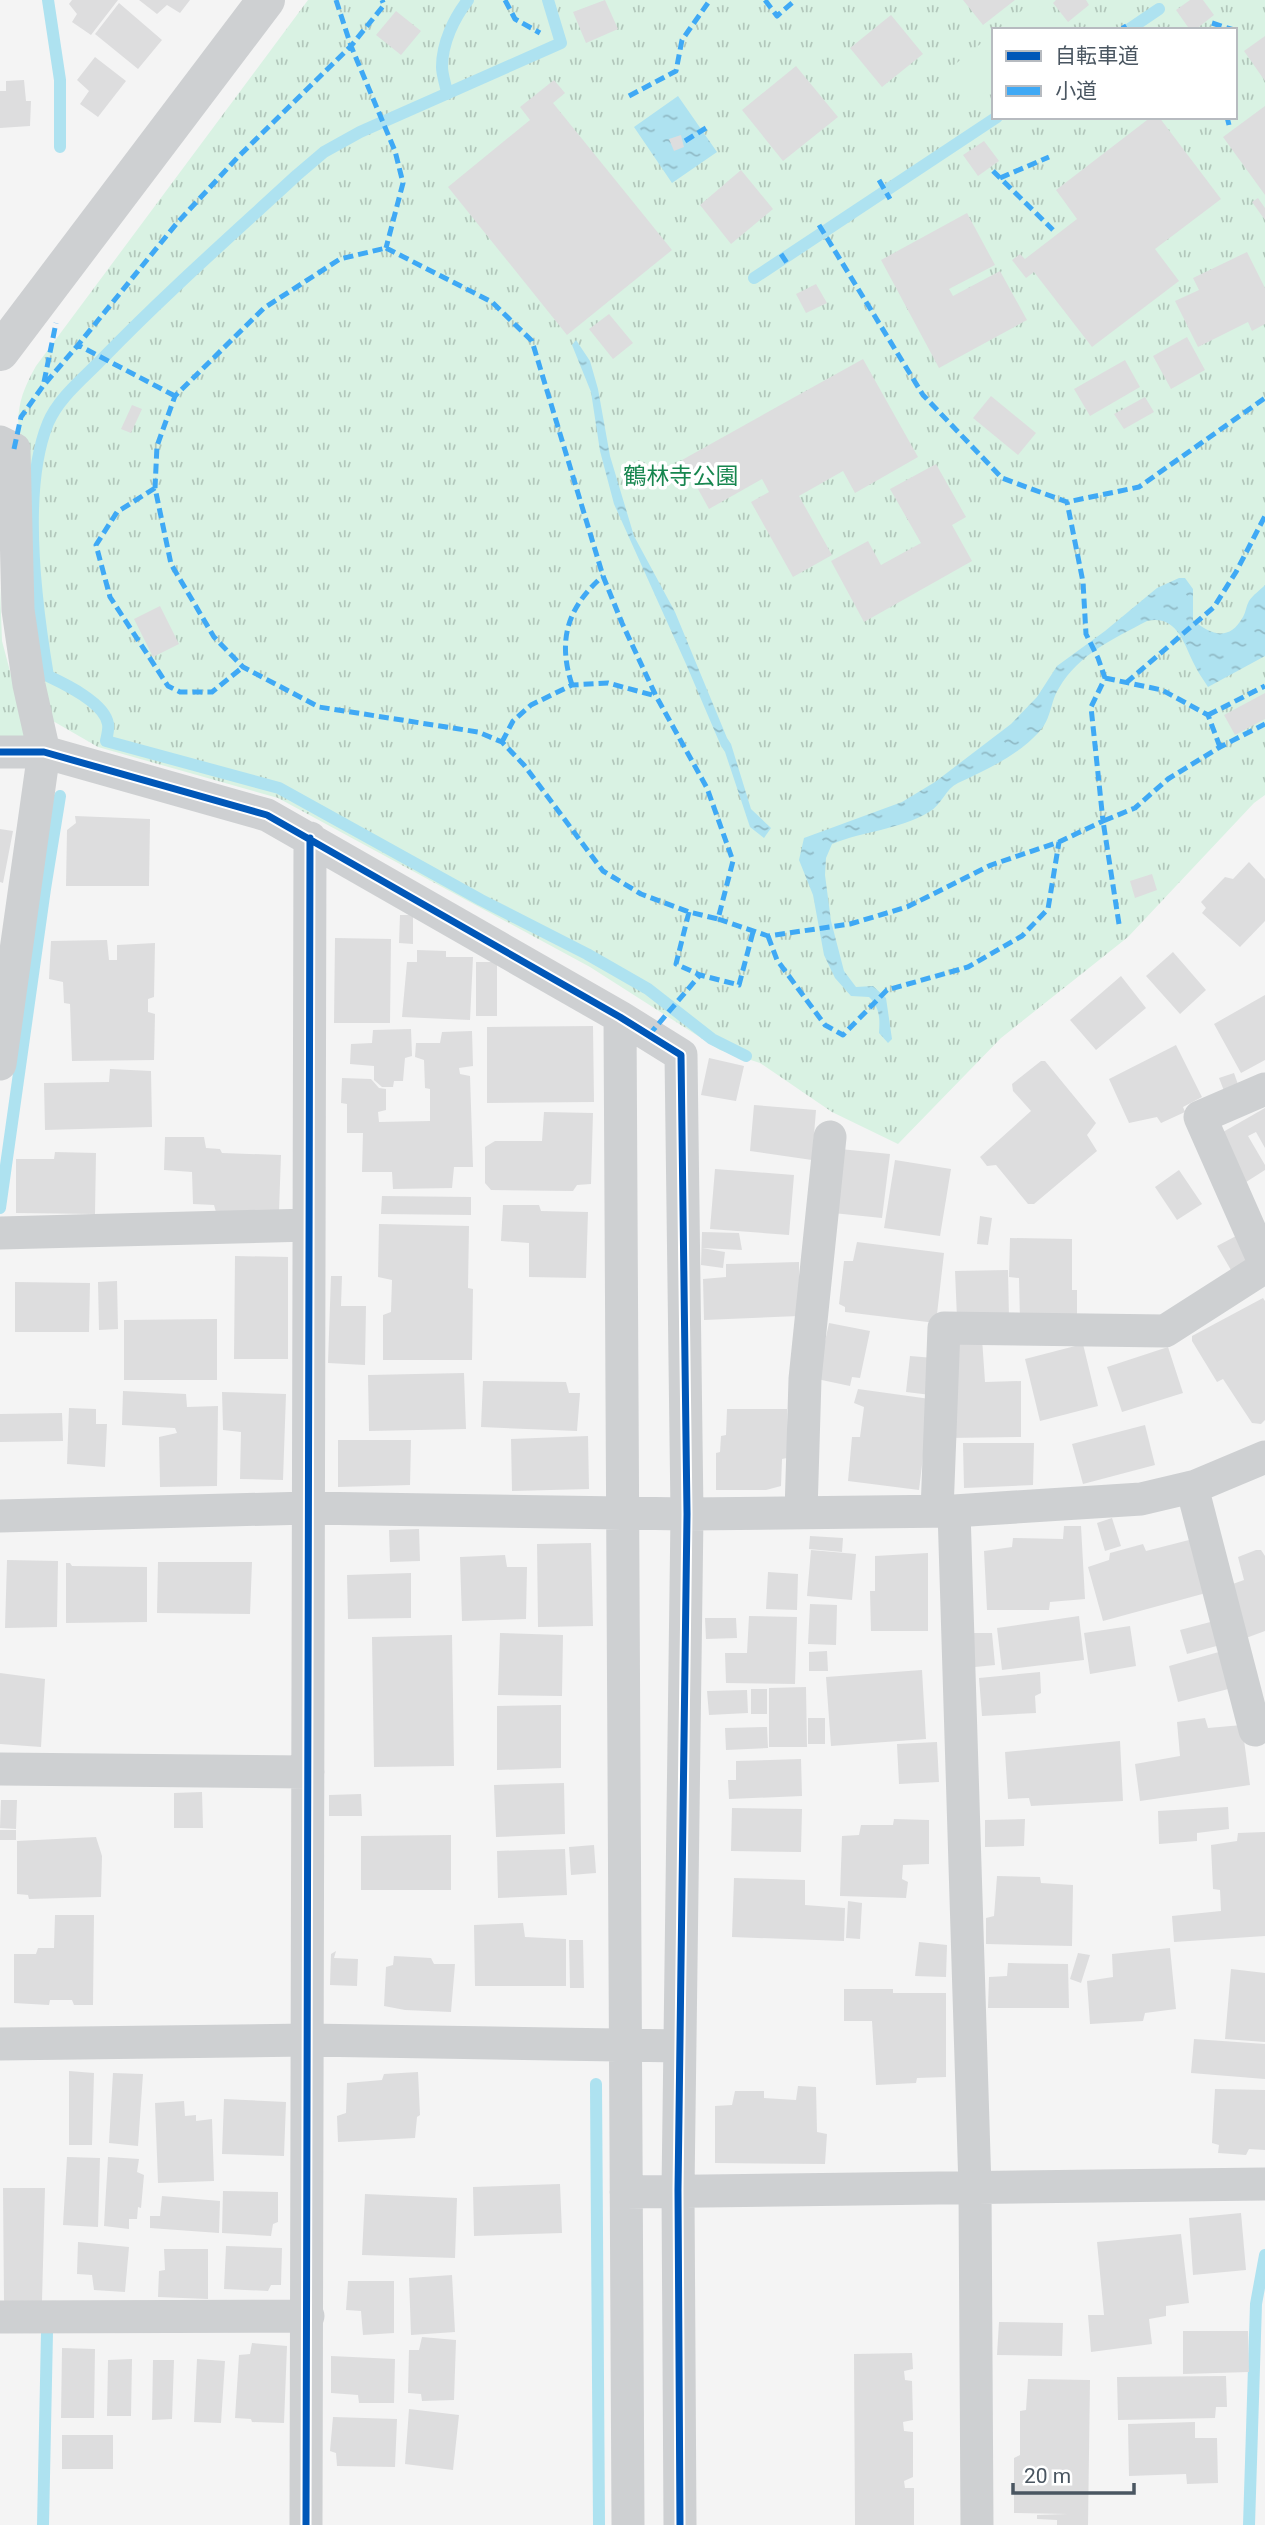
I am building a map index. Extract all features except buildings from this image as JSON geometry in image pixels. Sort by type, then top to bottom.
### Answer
[{"type":"street","points":[[0,352],[266,0]]},
{"type":"street","points":[[0,442],[14,449],[18,610],[29,685],[44,752],[0,1064]]},
{"type":"street","points":[[0,752],[44,752],[267,815],[620,1017],[681,1055],[687,1514],[678,2190],[680,2525]]},
{"type":"street","points":[[306,2525],[310,838]]},
{"type":"street","points":[[620,1017],[628,2525]]},
{"type":"street","points":[[977,2525],[975,2188],[945,1511],[944,1328],[1165,1331],[1265,1265],[1200,1117],[1265,1089]]},
{"type":"street","points":[[801,1512],[805,1379],[830,1137]]},
{"type":"street","points":[[6,1233],[309,1225]]},
{"type":"street","points":[[0,1516],[308,1508],[687,1514],[945,1511],[1141,1499],[1192,1487],[1265,1457]]},
{"type":"street","points":[[1192,1487],[1258,1725]]},
{"type":"street","points":[[0,1769],[308,1772]]},
{"type":"street","points":[[0,2044],[308,2040],[680,2046]]},
{"type":"street","points":[[626,2192],[1265,2184]]},
{"type":"street","points":[[0,2317],[308,2316]]},
{"type":"green space","name":"鶴林寺公園","points":[[308,0],[1265,0],[1265,795],[1254,803],[1128,937],[1001,1038],[898,1144],[832,1112],[760,1063],[720,1050],[590,967],[278,798],[98,747],[46,717],[38,679],[22,449],[18,426],[26,387],[36,366]]},
{"type":"green space","points":[[1031,3],[1042,7],[1057,25],[1056,28],[1000,28]]},
{"type":"green space","points":[[992,35],[992,87],[977,99],[967,96],[951,76],[953,66]]},
{"type":"green space","points":[[0,586],[2,641],[28,739],[0,738]]},
{"type":"water","points":[[678,96],[717,152],[672,183],[634,127]]},
{"type":"water","points":[[576,340],[590,361],[610,456],[634,536],[675,612],[731,744],[751,809],[771,828],[764,838],[750,827],[725,752],[614,504],[600,451],[591,392],[572,345]]},
{"type":"water","points":[[1185,578],[1193,589],[1193,620],[1206,629],[1220,633],[1226,633],[1238,625],[1249,601],[1265,585],[1265,656],[1208,687],[1177,631],[1165,622],[1147,621],[1098,649],[1076,666],[1056,693],[1043,727],[1012,755],[954,786],[933,809],[917,818],[832,844],[826,858],[825,875],[831,921],[844,971],[856,987],[873,986],[886,998],[892,1039],[888,1043],[879,1033],[878,1014],[873,1001],[869,997],[851,996],[835,978],[824,955],[813,895],[799,860],[804,838],[902,802],[935,782],[1011,724],[1037,697],[1057,666],[1157,588]]},
{"type":"waterway","points":[[48,0],[60,80],[60,147]]},
{"type":"waterway","points":[[447,94],[442,70],[444,49],[454,23],[468,0]]},
{"type":"waterway","points":[[548,0],[561,43],[360,132],[324,152],[174,288],[65,396],[48,423],[35,480],[33,548],[48,676],[83,695],[100,709],[108,724],[106,741],[279,788],[648,989],[712,1039],[746,1056]]},
{"type":"waterway","points":[[1131,28],[1159,9]]},
{"type":"waterway","points":[[754,278],[994,119]]},
{"type":"waterway","points":[[0,1208],[60,796]]},
{"type":"waterway","points":[[596,2084],[599,2525]]},
{"type":"waterway","points":[[1249,2525],[1256,2304],[1265,2255]]},
{"type":"waterway","points":[[43,2525],[47,2332]]},
{"type":"marked path","points":[[336,0],[351,46],[395,151],[403,183],[386,248]]},
{"type":"marked path","points":[[175,396],[78,345],[177,223],[238,157],[351,46],[384,5],[382,0]]},
{"type":"marked path","points":[[505,0],[515,19],[540,33]]},
{"type":"marked path","points":[[629,96],[676,71],[682,40],[710,0]]},
{"type":"marked path","points":[[765,0],[777,16],[792,0]]},
{"type":"marked path","points":[[1212,23],[1228,28]]},
{"type":"marked path","points":[[1228,119],[1229,125]]},
{"type":"marked path","points":[[685,141],[706,128]]},
{"type":"marked path","points":[[1000,178],[1049,157]]},
{"type":"marked path","points":[[993,171],[1053,230]]},
{"type":"marked path","points":[[879,180],[890,199]]},
{"type":"marked path","points":[[819,225],[923,395],[1002,478],[1067,502],[1139,487],[1265,398]]},
{"type":"marked path","points":[[386,248],[492,302],[532,341],[603,576],[656,696],[707,788],[733,861],[718,919],[689,912],[641,894],[603,871],[524,765],[502,742],[478,732],[319,707],[243,667],[214,637],[171,564],[155,488],[157,446],[175,396],[264,308],[340,259],[386,248]]},
{"type":"marked path","points":[[781,254],[789,266]]},
{"type":"marked path","points":[[44,382],[56,323]]},
{"type":"marked path","points":[[14,449],[21,417],[78,345]]},
{"type":"marked path","points":[[155,488],[117,512],[96,545],[110,597],[168,686],[180,692],[212,692],[243,667]]},
{"type":"marked path","points":[[718,919],[768,936],[850,924],[907,907],[991,865],[1059,842],[1103,821],[1091,707],[1105,678],[1086,634],[1083,582],[1067,502]]},
{"type":"marked path","points":[[1126,683],[1214,607],[1265,516]]},
{"type":"marked path","points":[[572,685],[566,653],[569,625],[581,600],[603,576]]},
{"type":"marked path","points":[[1105,678],[1162,690],[1208,715],[1220,747]]},
{"type":"marked path","points":[[502,742],[513,721],[531,705],[572,685],[608,683],[656,696]]},
{"type":"marked path","points":[[1208,715],[1265,686]]},
{"type":"marked path","points":[[1119,924],[1103,821],[1135,808],[1168,779],[1220,747],[1265,724]]},
{"type":"marked path","points":[[768,936],[777,960],[825,1025],[843,1035],[887,990],[968,967],[1022,936],[1048,909],[1059,842]]},
{"type":"marked path","points":[[689,912],[676,964],[700,975],[739,985],[753,932]]},
{"type":"marked path","points":[[649,1035],[700,975]]},
{"type":"cycle path","points":[[0,752],[44,752],[267,815],[620,1017],[681,1055],[687,1514],[678,2190],[680,2525]]},
{"type":"cycle path","points":[[306,2525],[310,838]]}]
